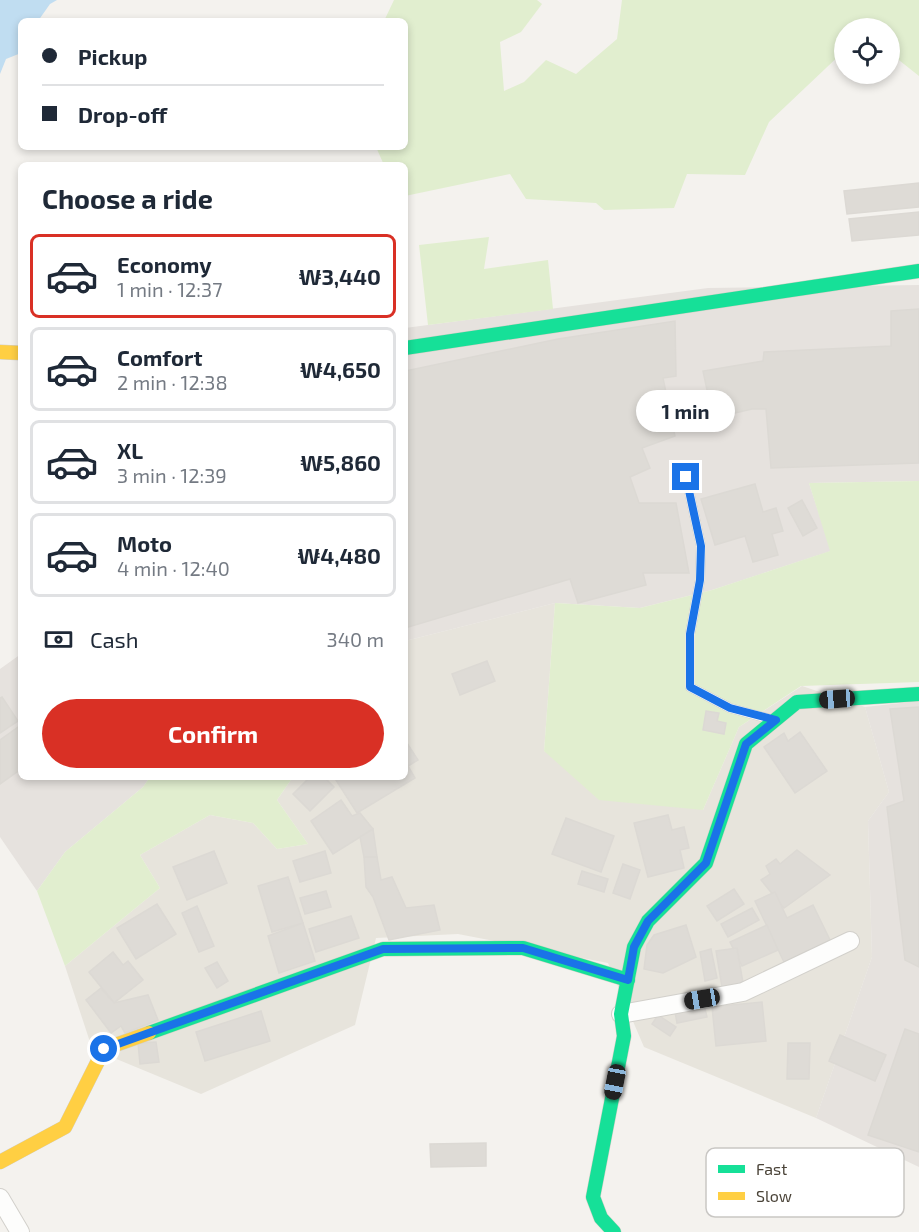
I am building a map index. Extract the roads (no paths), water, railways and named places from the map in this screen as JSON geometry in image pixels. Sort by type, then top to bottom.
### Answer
[{"type":"street","points":[[408,348],[919,272]]},
{"type":"street","points":[[0,352],[18,353]]},
{"type":"street","points":[[614,1232],[601,1218],[593,1197],[624,1036],[621,1014],[634,947],[648,921],[706,863],[746,744],[797,702],[919,694]]},
{"type":"street","points":[[621,1014],[743,992],[850,941]]},
{"type":"street","points":[[0,1162],[65,1127],[104,1049],[383,949],[523,948],[628,980]]},
{"type":"street","points":[[0,1198],[20,1232]]},
{"type":"lane","points":[[686,477],[701,546],[700,580],[690,634],[690,687],[730,708],[776,720]]},
{"type":"water","points":[[0,0],[57,0],[50,4],[40,18],[18,18],[18,54],[6,59],[0,74]]}]
